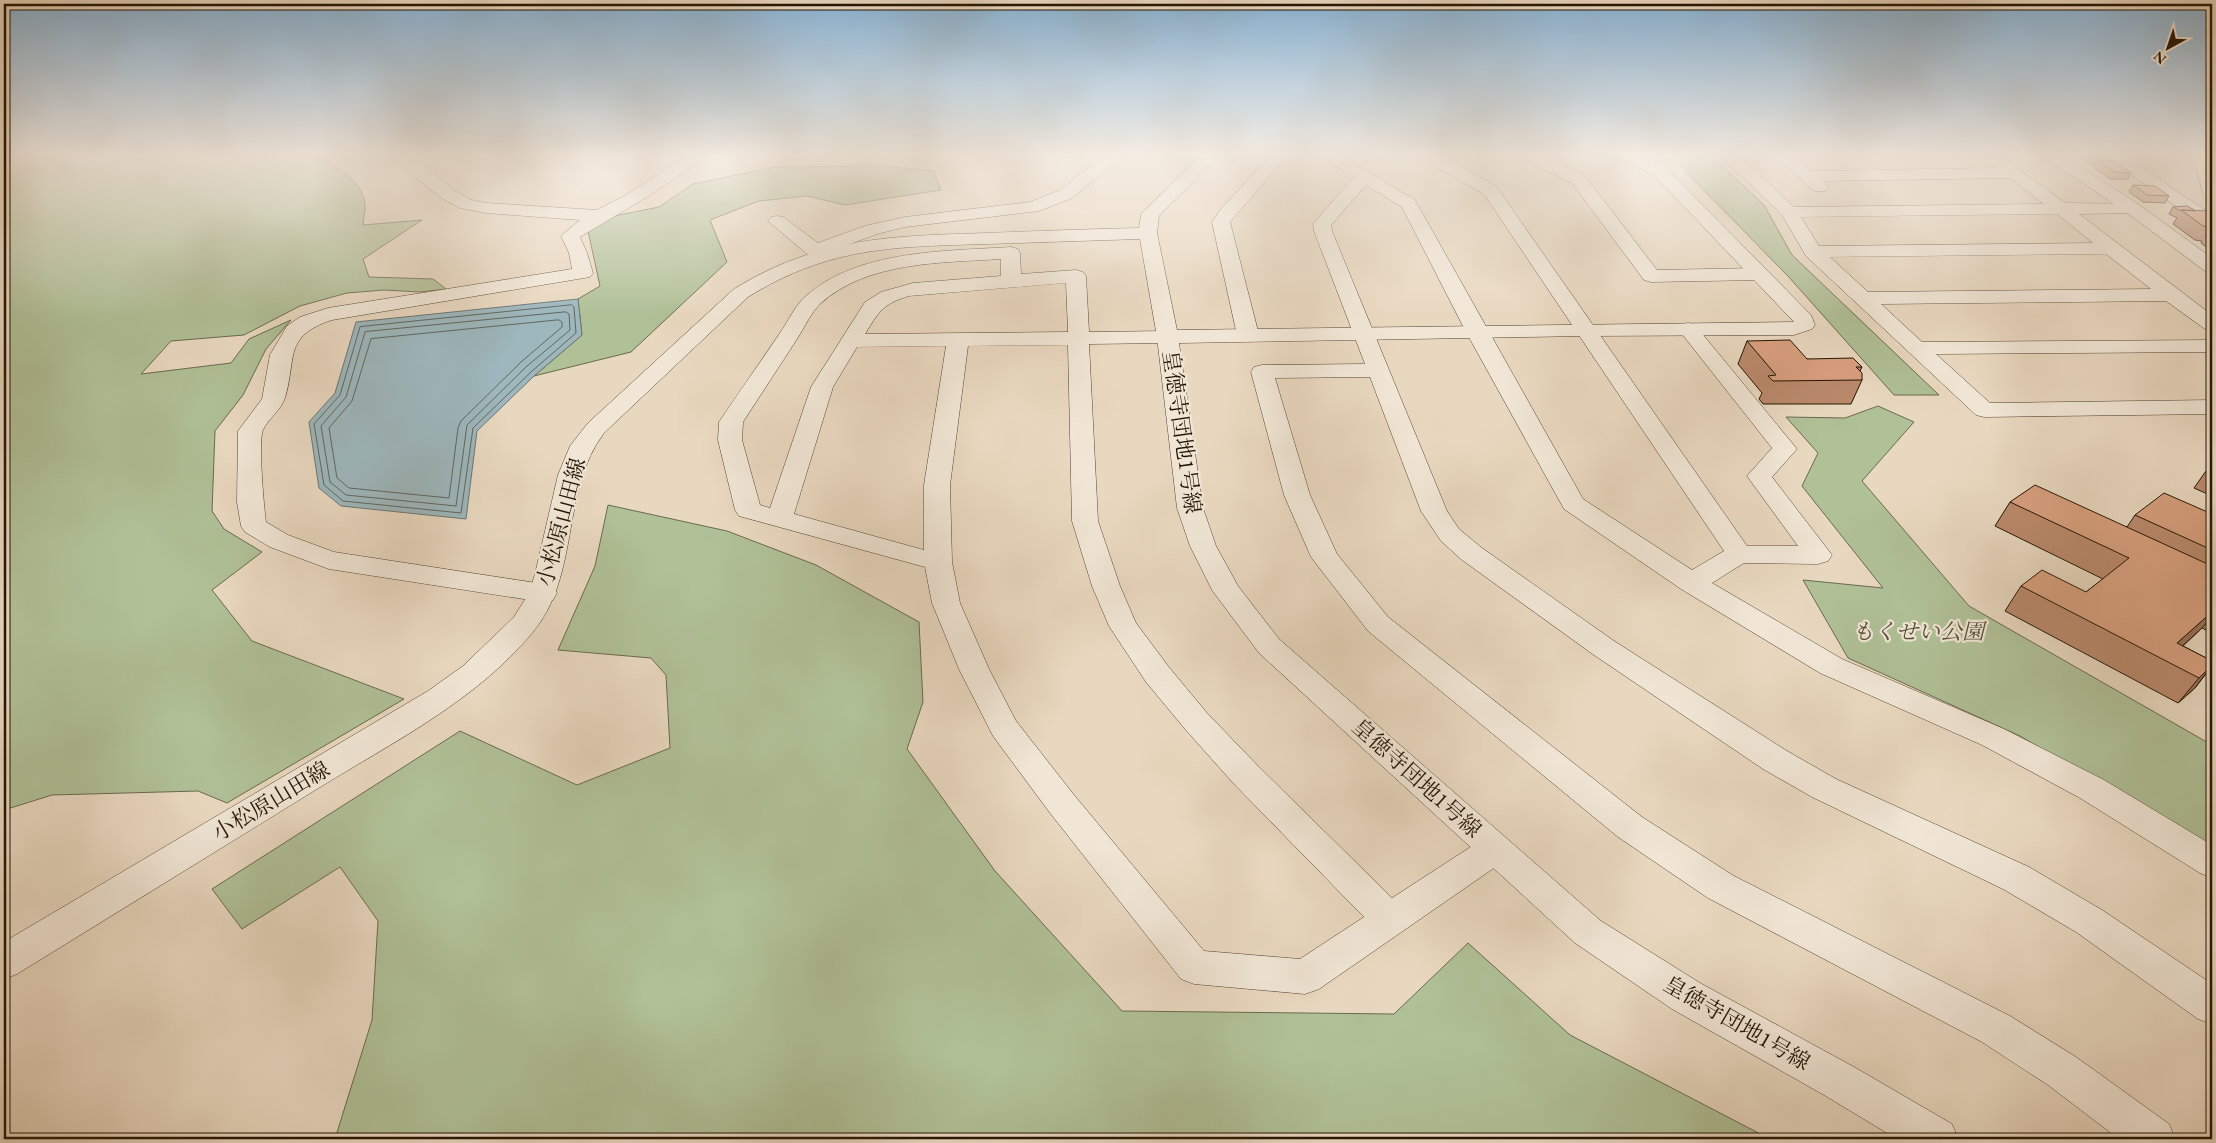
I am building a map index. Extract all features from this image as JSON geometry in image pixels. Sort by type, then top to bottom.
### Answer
[{"type":"street","points":[[491,208],[598,216]]},
{"type":"street","points":[[543,593],[329,560],[279,541],[254,526],[250,502],[250,431],[273,400],[281,355],[294,330],[307,322],[328,314],[583,273],[578,253],[570,236],[586,222],[613,208]]},
{"type":"street","points":[[778,221],[818,252],[870,230],[905,222],[1022,208]]},
{"type":"street","points":[[1148,233],[1150,215],[1157,208]]},
{"type":"street","points":[[1231,208],[1221,222],[1248,335]]},
{"type":"street","points":[[1335,208],[1322,224],[1323,231],[1434,511],[1450,535],[1472,554],[1604,648],[1775,760],[1824,788],[2016,878],[2089,921],[2212,1006]]},
{"type":"street","points":[[1411,208],[1477,332],[1573,504],[1691,583],[1831,666],[1993,737],[2084,785],[2212,863]]},
{"type":"street","points":[[1503,208],[1739,554]]},
{"type":"street","points":[[1600,208],[1652,276],[1759,274]]},
{"type":"street","points":[[850,341],[1587,330],[1794,329],[1805,325],[1804,319],[1698,208]]},
{"type":"street","points":[[1784,208],[1813,252],[1984,410],[2212,407]]},
{"type":"street","points":[[1846,208],[1849,211]]},
{"type":"street","points":[[1788,212],[2108,208]]},
{"type":"street","points":[[2132,208],[2212,267]]},
{"type":"street","points":[[2190,208],[2212,223]]},
{"type":"street","points":[[2062,209],[2169,295],[2212,325]]},
{"type":"street","name":"小松原山田線","points":[[4,962],[439,699],[474,674],[524,624],[543,593],[549,574],[570,475],[582,446],[596,428],[741,293],[766,276],[818,252],[909,240],[1148,233]]},
{"type":"street","name":"皇徳寺団地1号線","points":[[1148,233],[1168,337],[1190,508],[1203,546],[1226,590],[1269,646],[1588,932],[1686,996],[1839,1081],[1937,1139]]},
{"type":"street","points":[[1813,252],[2112,248]]},
{"type":"street","points":[[938,562],[748,510],[732,451],[731,422],[812,301],[828,287],[888,265],[916,260],[1011,253],[1011,281]]},
{"type":"street","points":[[780,518],[822,387],[872,306],[878,300],[902,290],[1076,276],[1085,521],[1099,568],[1123,626],[1157,674],[1196,721],[1390,920]]},
{"type":"street","points":[[1862,298],[2169,295]]},
{"type":"street","points":[[1688,329],[1785,449],[1759,476],[1818,555],[1739,554],[1691,583]]},
{"type":"street","points":[[958,340],[937,485],[938,562],[946,603],[974,668],[1004,728],[1062,804],[1194,968],[1305,977],[1495,849]]},
{"type":"street","points":[[1917,348],[2212,346]]},
{"type":"street","points":[[1379,370],[1262,372],[1297,495],[1325,557],[1378,624],[1630,827],[1665,851],[1721,887],[1996,1029],[2062,1071],[2154,1139]]},
{"type":"green space","points":[[4,208],[365,208],[363,225],[422,220],[363,259],[369,277],[433,279],[446,289],[420,292],[384,290],[347,293],[300,306],[244,335],[171,341],[141,374],[231,363],[249,339],[291,320],[266,349],[243,395],[215,431],[212,511],[224,529],[262,552],[212,590],[252,641],[404,699],[227,803],[198,791],[52,795],[4,810]]},
{"type":"green space","points":[[652,208],[740,208],[710,220],[727,262],[631,352],[534,376],[582,335],[578,299],[600,286],[588,231],[614,216]]},
{"type":"green space","points":[[1722,208],[1766,208],[1792,255],[1939,395],[1894,395],[1787,275]]},
{"type":"green space","name":"もくせい公園","points":[[1878,406],[1914,422],[1862,481],[1969,606],[2212,745],[2212,850],[2020,736],[1848,658],[1803,580],[1883,588],[1802,486],[1818,453],[1786,417],[1845,418]]},
{"type":"green space","points":[[608,505],[727,531],[816,565],[919,622],[923,702],[907,749],[995,871],[1122,1011],[1394,1014],[1468,943],[1570,1035],[1770,1139],[335,1139],[372,1020],[378,921],[340,867],[242,929],[212,889],[460,731],[577,785],[670,748],[666,675],[651,658],[558,650],[595,566]]},
{"type":"water","points":[[578,299],[582,335],[534,376],[477,431],[466,519],[341,506],[319,488],[309,422],[335,393],[356,322]]},
{"type":"building","points":[[2176,208],[2191,208],[2196,211],[2181,210]]},
{"type":"building","points":[[2181,210],[2212,211],[2212,227],[2203,226]]},
{"type":"building","points":[[2205,236],[2212,236],[2212,241]]},
{"type":"building","points":[[1790,340],[1807,359],[1853,358],[1862,367],[1856,367],[1862,373],[1862,380],[1773,381],[1768,376],[1776,375],[1747,341]]},
{"type":"building","points":[[2212,467],[2212,474],[2206,471]]},
{"type":"building","points":[[2035,485],[2212,566],[2212,612],[2177,643],[2212,661],[2212,665],[2199,678],[2021,586],[2042,570],[2086,592],[2129,558],[2010,502]]},
{"type":"building","points":[[2164,493],[2212,514],[2212,550],[2135,515]]}]
